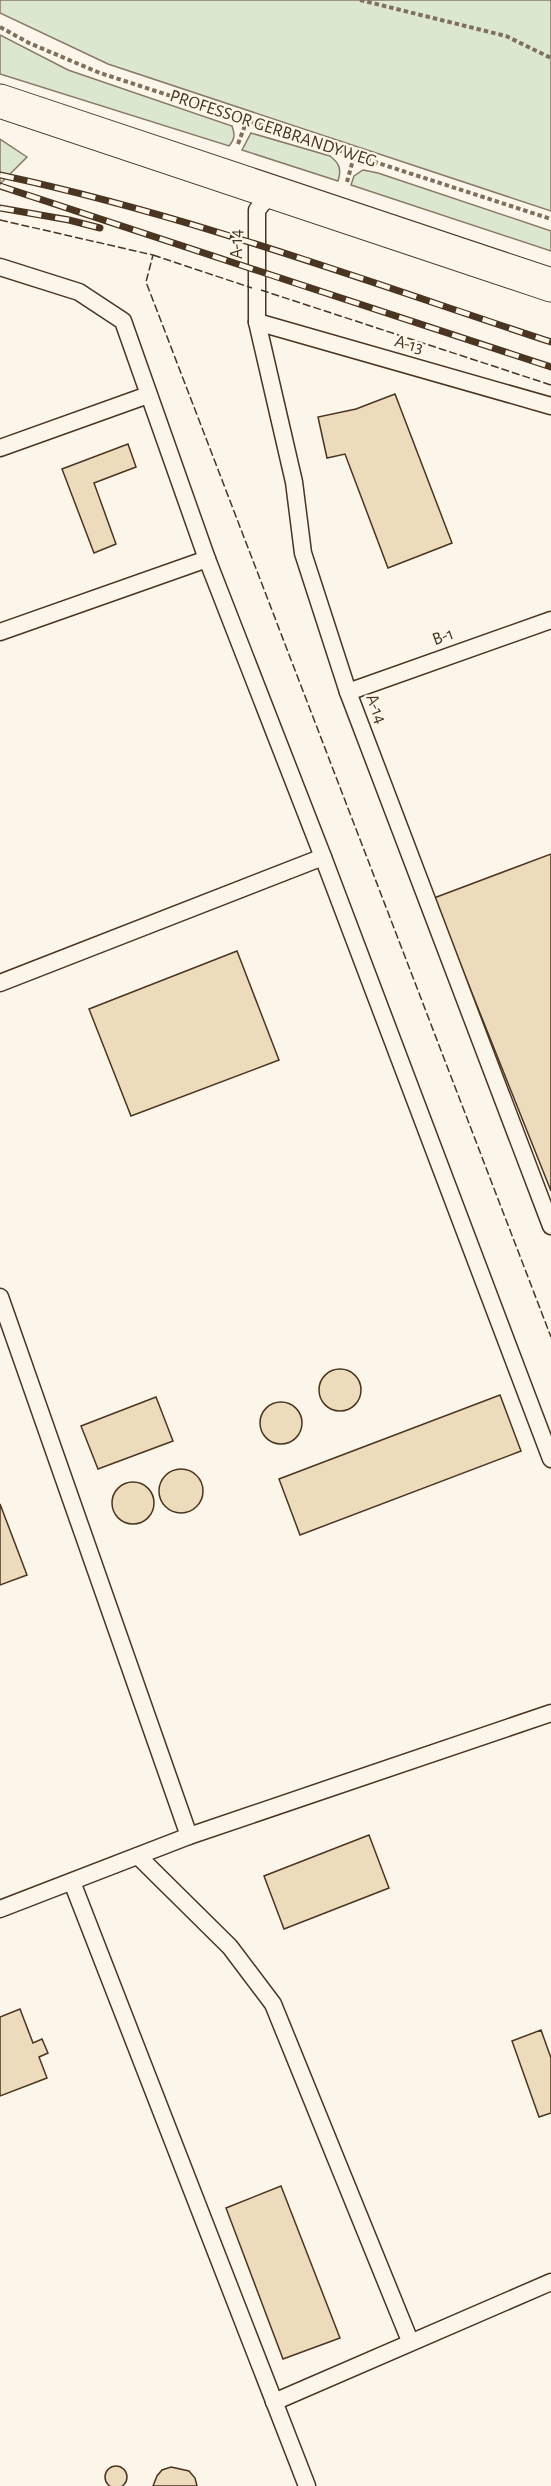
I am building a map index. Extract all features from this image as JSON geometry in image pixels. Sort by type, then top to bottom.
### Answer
[{"type":"street","points":[[0,101],[551,285]]},
{"type":"lane","name":"A-14","points":[[273,191],[257,210],[257,322],[294,482],[303,553],[348,692],[551,1226]]},
{"type":"lane","points":[[0,267],[79,292],[123,321],[207,559],[323,857],[551,1459]]},
{"type":"lane","name":"A-13","points":[[257,322],[551,406]]},
{"type":"lane","points":[[0,448],[148,394]]},
{"type":"lane","points":[[0,632],[207,559]]},
{"type":"lane","name":"B-1","points":[[348,692],[551,620]]},
{"type":"lane","points":[[0,983],[323,857]]},
{"type":"lane","points":[[0,1297],[189,1836]]},
{"type":"lane","points":[[0,1909],[189,1836],[551,1713]]},
{"type":"lane","points":[[138,1856],[230,1947],[273,2004],[410,2341]]},
{"type":"lane","points":[[72,1882],[307,2486]]},
{"type":"lane","points":[[274,2402],[410,2341],[551,2282]]},
{"type":"path","points":[[360,0],[506,36],[551,58]]},
{"type":"path","name":"PROFESSOR GERBRANDYWEG","points":[[0,27],[29,43],[100,73],[551,219]]},
{"type":"green space","points":[[0,0],[551,0],[551,211],[108,64],[0,13]]},
{"type":"green space","points":[[0,35],[68,70],[232,126],[234,134],[232,141],[229,146],[0,74]]},
{"type":"green space","points":[[251,133],[330,156],[339,167],[338,181],[242,150]]},
{"type":"green space","points":[[0,139],[27,157],[0,184]]},
{"type":"green space","points":[[363,170],[551,231],[551,251],[351,185],[354,176]]},
{"type":"building","points":[[395,394],[452,543],[388,568],[345,454],[327,458],[318,417],[356,409]]},
{"type":"building","points":[[128,444],[136,467],[94,483],[116,544],[94,553],[62,469]]},
{"type":"building","points":[[551,854],[551,1191],[434,898]]},
{"type":"building","points":[[237,951],[279,1060],[131,1116],[89,1009]]},
{"type":"building","points":[[340,1369],[348,1370],[355,1375],[360,1382],[360,1398],[355,1405],[348,1410],[340,1411],[332,1410],[325,1405],[320,1398],[319,1390],[320,1382],[325,1375],[332,1370]]},
{"type":"building","points":[[500,1395],[521,1451],[300,1535],[279,1479]]},
{"type":"building","points":[[156,1397],[173,1441],[98,1469],[81,1426]]},
{"type":"building","points":[[281,1402],[289,1403],[296,1408],[301,1415],[301,1431],[296,1438],[289,1443],[281,1444],[273,1443],[266,1438],[261,1431],[260,1423],[261,1415],[266,1408],[273,1403]]},
{"type":"building","points":[[181,1469],[197,1475],[203,1491],[197,1507],[181,1513],[165,1507],[159,1491],[165,1475]]},
{"type":"building","points":[[133,1482],[141,1483],[148,1488],[153,1495],[153,1511],[148,1518],[141,1523],[133,1524],[125,1523],[118,1518],[113,1511],[112,1503],[113,1495],[118,1488],[125,1483]]},
{"type":"building","points":[[0,1504],[27,1575],[0,1585]]},
{"type":"building","points":[[369,1835],[389,1888],[284,1929],[264,1876]]},
{"type":"building","points":[[20,2009],[33,2043],[42,2039],[48,2053],[39,2057],[47,2078],[0,2096],[0,2017]]},
{"type":"building","points":[[541,2030],[551,2058],[551,2113],[539,2117],[512,2041]]},
{"type":"building","points":[[281,2186],[340,2338],[283,2359],[226,2208]]},
{"type":"building","points":[[116,2466],[124,2469],[127,2477],[124,2485],[116,2488],[108,2485],[105,2477],[108,2469]]},
{"type":"building","points":[[171,2467],[189,2471],[195,2478],[197,2486],[153,2486],[162,2470]]},
{"type":"railway","points":[[0,175],[70,191],[209,230],[551,342]]},
{"type":"railway","points":[[0,186],[551,367]]},
{"type":"railway","points":[[0,208],[100,228]]},
{"type":"fence","points":[[0,220],[153,255],[146,282],[551,1337]]},
{"type":"fence","points":[[153,255],[252,288]]},
{"type":"fence","points":[[261,290],[551,385]]}]
